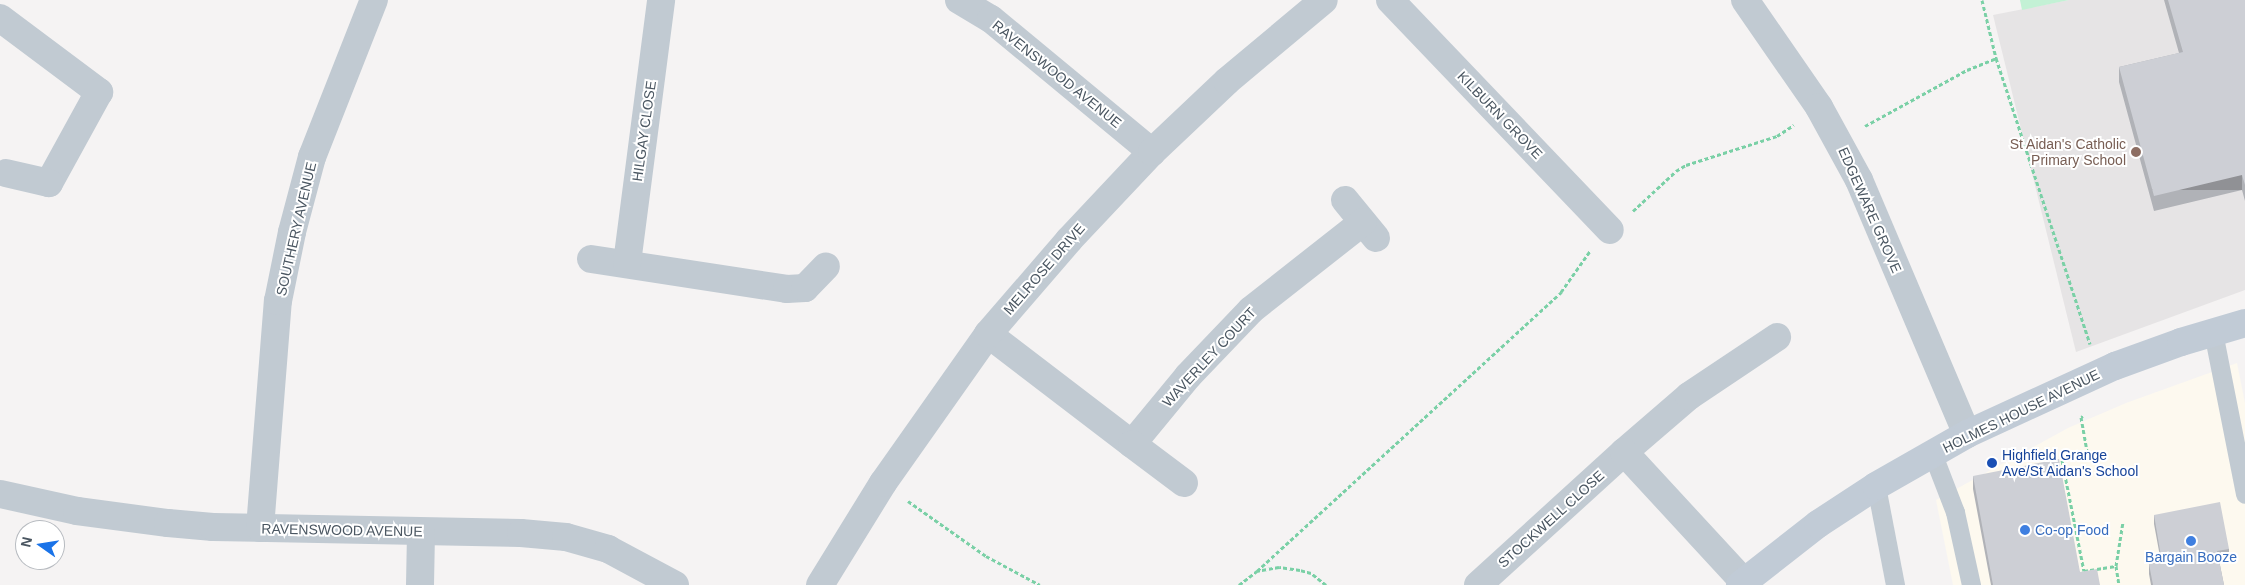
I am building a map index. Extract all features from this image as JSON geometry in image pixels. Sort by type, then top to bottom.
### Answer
[{"type":"main road","name":"HOLMES HOUSE AVENUE","points":[[1742,583],[1818,524],[1876,486],[1967,434],[2106,370],[2213,332],[2245,323]]},
{"type":"street","name":"SOUTHERY AVENUE","points":[[260,528],[278,301],[292,232],[312,157],[374,0]]},
{"type":"street","name":"HILGAY CLOSE","points":[[627,263],[661,0]]},
{"type":"street","name":"RAVENSWOOD AVENUE","points":[[959,0],[991,19],[1152,152]]},
{"type":"street","name":"MELROSE DRIVE","points":[[820,585],[883,482],[988,334],[1069,240],[1152,152],[1227,81],[1324,0]]},
{"type":"street","name":"KILBURN GROVE","points":[[1390,0],[1610,230]]},
{"type":"street","name":"EDGEWARE GROVE","points":[[1745,0],[1819,107],[1859,180],[1967,434]]},
{"type":"street","points":[[0,18],[99,92],[49,183],[6,173]]},
{"type":"street","name":"WAVERLEY COURT","points":[[1132,444],[1188,376],[1251,310],[1370,230],[1345,200]]},
{"type":"street","points":[[591,258],[787,288],[804,288],[826,266]]},
{"type":"street","points":[[988,334],[1184,483]]},
{"type":"street","name":"STOCKWELL CLOSE","points":[[1478,585],[1624,452],[1689,396],[1777,337]]},
{"type":"street","points":[[1624,452],[1742,583]]},
{"type":"street","name":"RAVENSWOOD AVENUE","points":[[0,494],[77,511],[168,524],[260,528],[521,533],[566,536],[608,549],[675,585]]},
{"type":"street","points":[[420,585],[422,532]]},
{"type":"lane","points":[[2213,332],[2243,474],[2245,494]]},
{"type":"lane","points":[[1933,455],[1955,512],[1971,585]]},
{"type":"lane","points":[[1876,486],[1895,585]]},
{"type":"path","points":[[1982,0],[1996,58],[2089,345],[2098,342]]},
{"type":"path","points":[[1239,585],[1257,571],[1561,292],[1587,254],[1610,230]]},
{"type":"path","points":[[2089,413],[2081,418],[2088,455],[2062,460],[2084,572],[2116,566]]},
{"type":"path","points":[[883,482],[986,556],[1040,585]]},
{"type":"path","points":[[2062,488],[2067,487]]},
{"type":"path","points":[[2119,585],[2116,566],[2123,522]]},
{"type":"path","points":[[1257,571],[1279,568],[1300,570],[1310,573],[1326,585]]},
{"type":"shaded area","name":"St Aidan's Catholic Primary School","points":[[2069,0],[2245,0],[2245,290],[2076,352],[1993,15]]},
{"type":"shaded area","points":[[2237,363],[2245,403],[2245,585],[1953,585],[1936,500],[2068,428],[2126,403]]},
{"type":"green space","points":[[2020,0],[2069,0],[2022,10]]},
{"type":"building","points":[[2168,0],[2245,0],[2245,185],[2242,175],[2154,196],[2119,67],[2183,52]]},
{"type":"building","name":"Co-op Food","points":[[2059,459],[2080,572],[2097,569],[2100,585],[1993,585],[1973,476]]},
{"type":"building","points":[[2220,502],[2229,549],[2217,551],[2224,585],[2153,585],[2149,564],[2162,562],[2154,515]]},
{"type":"place","name":"St Aidan's Catholic Primary School","points":[[2136,152]]},
{"type":"place","name":"Highfield Grange Ave/St Aidan's School","points":[[1992,463]]},
{"type":"place","name":"Co-op Food","points":[[2025,530]]},
{"type":"place","name":"Bargain Booze","points":[[2191,541]]}]
